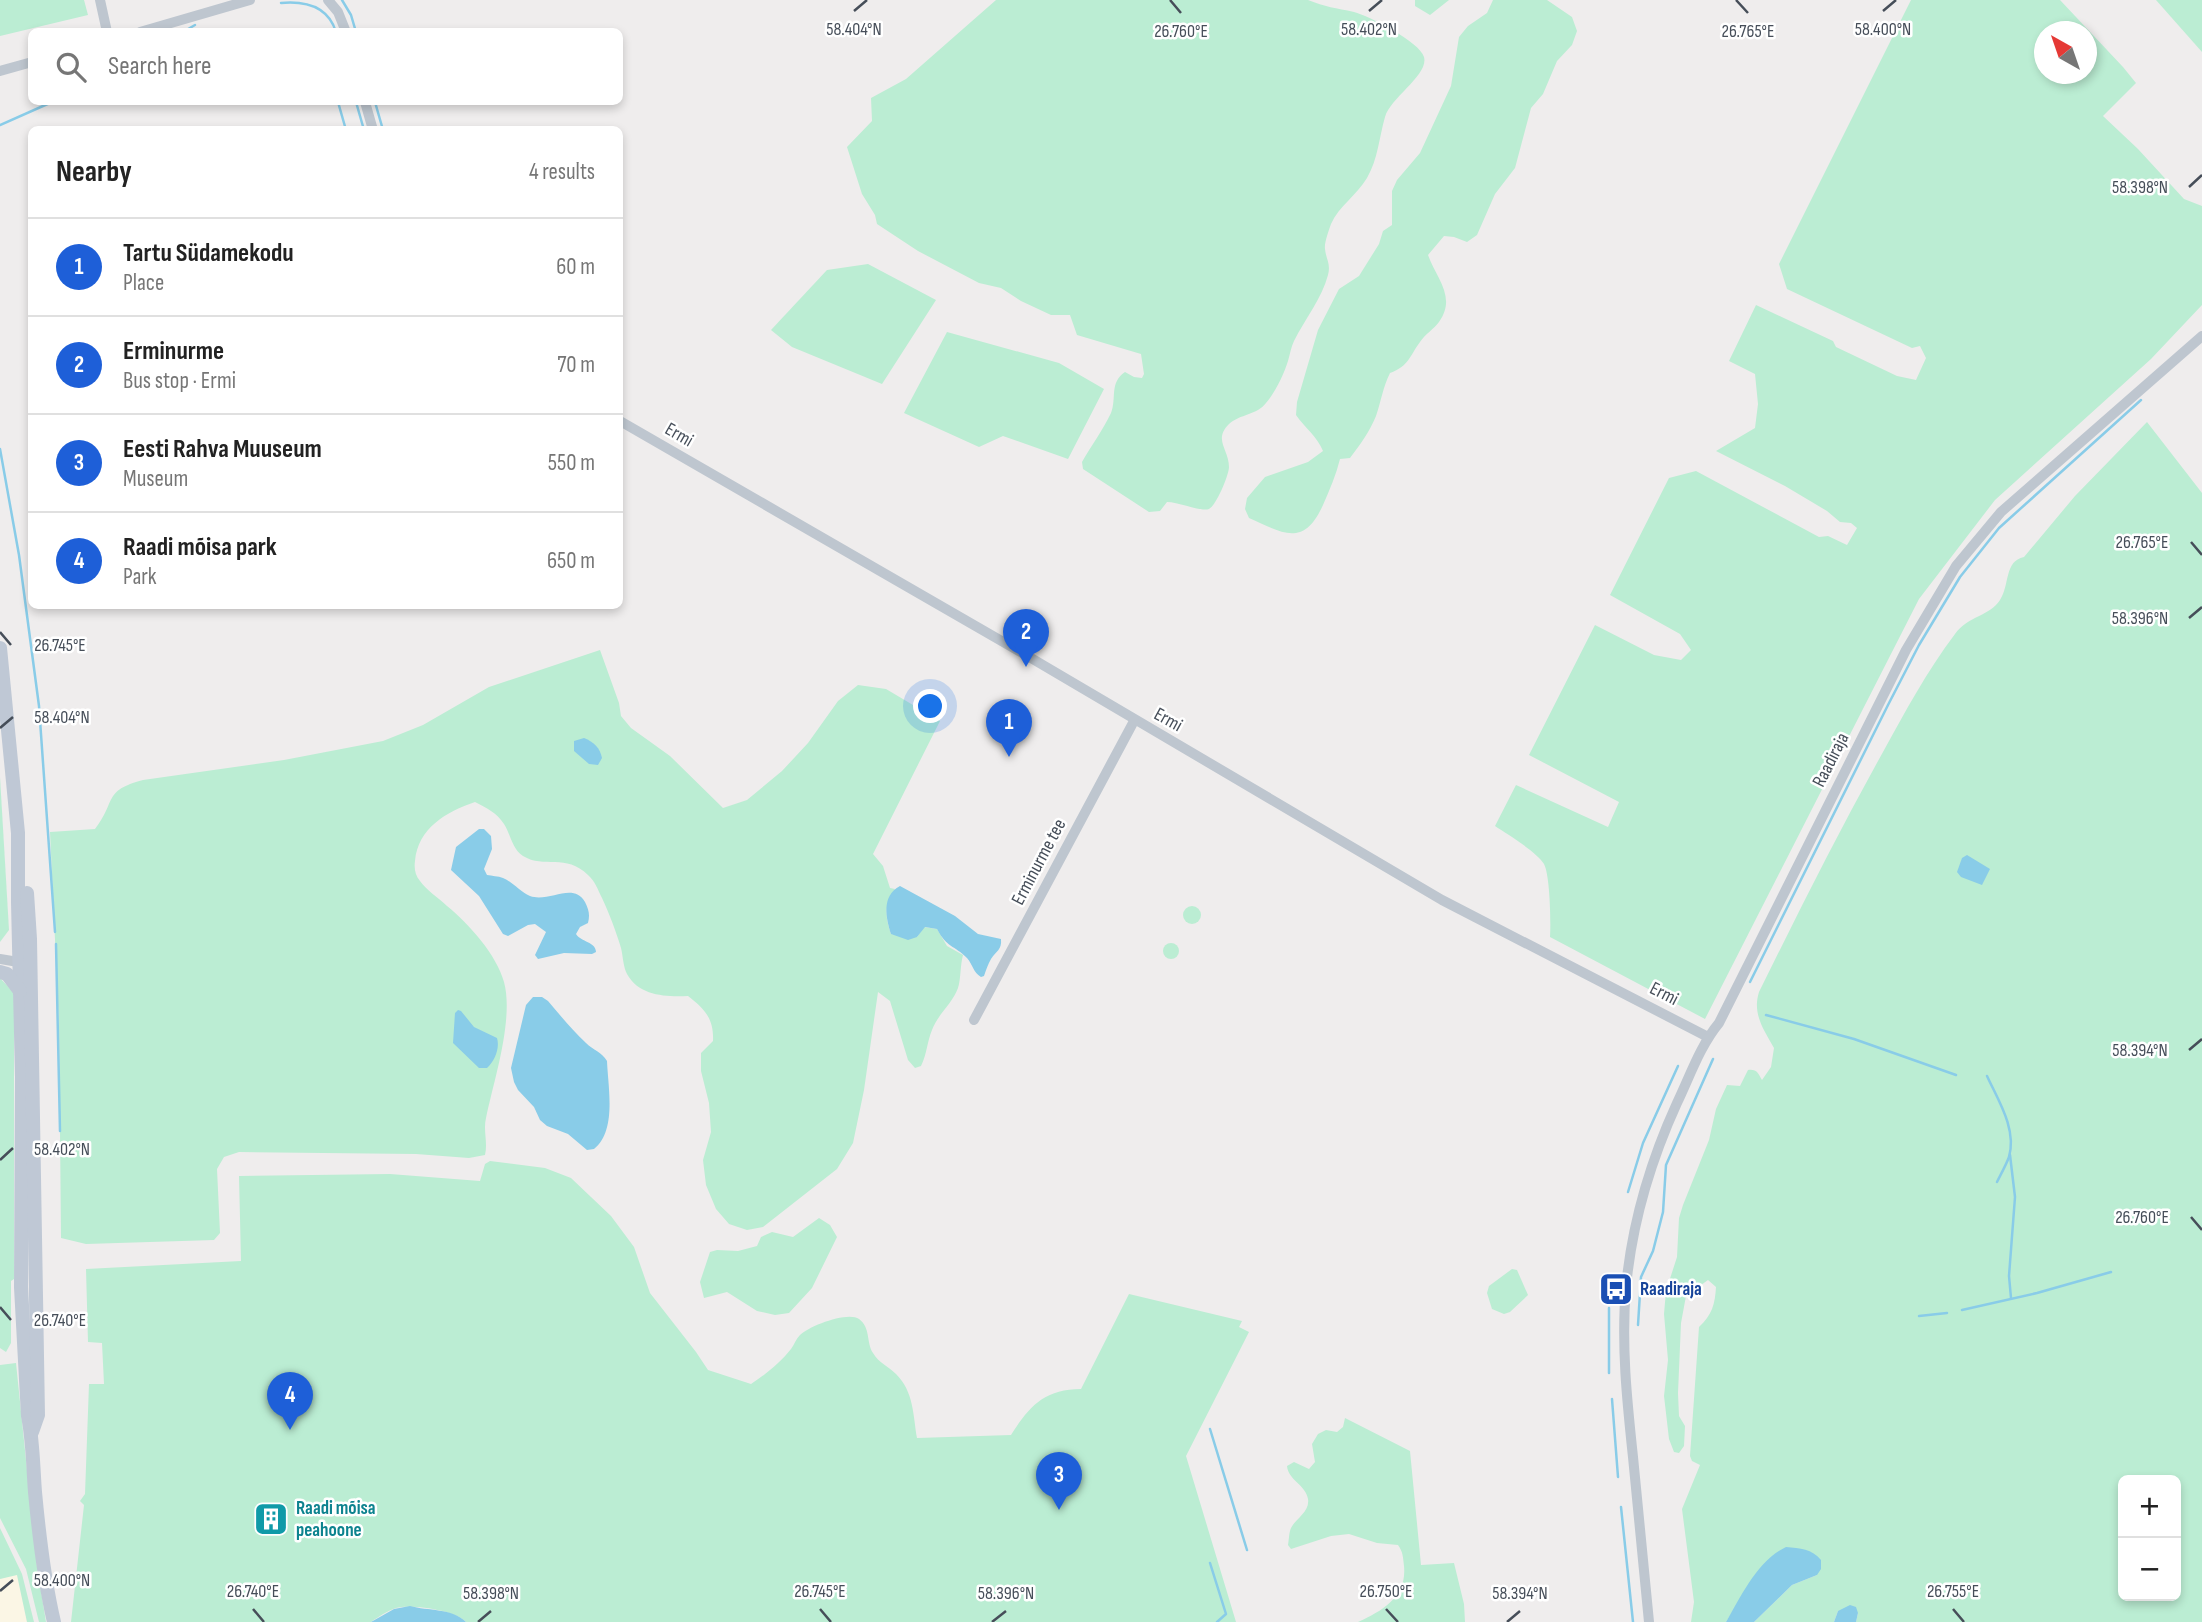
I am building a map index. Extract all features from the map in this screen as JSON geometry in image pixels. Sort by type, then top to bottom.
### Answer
[{"type":"main road","points":[[0,648],[19,833],[17,879],[25,963],[38,1415],[32,1434]]},
{"type":"main road","points":[[25,963],[20,991],[21,1248],[28,1416],[48,1596],[54,1622]]},
{"type":"main road","points":[[0,970],[7,974],[20,991]]},
{"type":"street","points":[[100,0],[106,28]]},
{"type":"street","points":[[154,28],[250,0]]},
{"type":"street","points":[[328,0],[338,12],[344,28]]},
{"type":"street","points":[[0,71],[28,63]]},
{"type":"street","points":[[366,105],[372,126]]},
{"type":"street","name":"Raadiraja","points":[[1649,1622],[1624,1350],[1626,1290],[1641,1206],[1667,1126],[1708,1037],[1719,1023],[1906,650],[1956,566],[2001,512],[2202,336]]},
{"type":"street","name":"Ermi","points":[[623,423],[879,573],[1031,658],[1442,900],[1708,1037]]},
{"type":"street","name":"Erminurme tee","points":[[974,1020],[1134,721]]},
{"type":"street","points":[[0,959],[25,963]]},
{"type":"street","points":[[0,970],[25,963]]},
{"type":"shaded area","points":[[17,1574],[27,1622],[0,1622],[0,1579]]},
{"type":"green space","points":[[0,0],[84,0],[88,15],[0,36]]},
{"type":"green space","points":[[996,0],[1308,0],[1371,19],[1404,37],[1424,57],[1421,71],[1394,102],[1385,117],[1371,171],[1331,224],[1325,246],[1328,275],[1318,300],[1294,341],[1279,383],[1262,407],[1233,421],[1224,430],[1222,440],[1229,467],[1225,483],[1209,509],[1167,502],[1160,511],[1149,512],[1083,469],[1082,462],[1111,413],[1115,386],[1120,376],[1125,372],[1142,378],[1144,374],[1141,354],[1077,335],[1070,315],[1051,315],[1001,288],[979,283],[918,251],[877,224],[875,215],[862,194],[847,147],[872,121],[871,98],[906,79]]},
{"type":"green space","points":[[1415,0],[1449,0],[1430,15],[1415,6]]},
{"type":"green space","points":[[1493,0],[1547,0],[1572,17],[1577,31],[1572,45],[1557,61],[1543,94],[1531,108],[1515,168],[1495,194],[1477,235],[1467,242],[1444,236],[1428,255],[1446,296],[1444,313],[1439,322],[1422,339],[1405,364],[1390,373],[1371,427],[1350,458],[1340,459],[1316,518],[1300,532],[1273,529],[1249,518],[1245,509],[1247,498],[1265,477],[1308,462],[1323,451],[1296,415],[1297,402],[1318,330],[1339,289],[1359,276],[1379,244],[1383,231],[1392,225],[1392,191],[1397,180],[1420,153],[1451,86],[1459,37],[1468,26],[1487,13]]},
{"type":"green space","points":[[1911,0],[2060,0],[2080,21],[2034,21],[2034,84],[2097,84],[2097,39],[2136,83],[2103,116],[2184,199],[2202,206],[2202,305],[2151,359],[1995,500],[1919,599],[1705,1019],[1550,937],[1549,888],[1544,864],[1529,849],[1495,826],[1516,785],[1608,827],[1619,802],[1529,755],[1595,625],[1654,655],[1681,660],[1691,650],[1680,634],[1610,595],[1669,478],[1696,471],[1819,537],[1828,536],[1847,545],[1857,528],[1851,523],[1840,522],[1785,486],[1716,451],[1755,428],[1758,404],[1755,374],[1729,361],[1756,305],[1833,341],[1836,347],[1897,376],[1916,380],[1926,358],[1920,346],[1912,348],[1787,289],[1779,264]]},
{"type":"green space","points":[[2156,0],[2202,0],[2202,52]]},
{"type":"green space","points":[[868,264],[936,300],[882,384],[792,347],[771,330],[827,270]]},
{"type":"green space","points":[[947,332],[1059,363],[1104,389],[1068,459],[1003,436],[979,447],[904,413]]},
{"type":"green space","points":[[2147,422],[2202,493],[2202,1622],[1856,1622],[1858,1613],[1838,1611],[1834,1622],[1754,1622],[1792,1585],[1817,1575],[1755,1575],[1726,1622],[1691,1622],[1694,1602],[1682,1509],[1700,1465],[1692,1461],[1690,1456],[1699,1327],[1712,1309],[1716,1287],[1708,1280],[1686,1296],[1681,1323],[1678,1393],[1679,1416],[1685,1426],[1684,1446],[1679,1453],[1674,1452],[1669,1439],[1664,1396],[1668,1360],[1664,1314],[1666,1291],[1677,1257],[1679,1218],[1683,1205],[1727,1085],[1740,1086],[1748,1070],[1758,1073],[1762,1080],[1771,1067],[1774,1048],[1758,1015],[1759,992],[1835,841],[1900,722],[1945,648],[1960,628],[1996,605],[2003,594],[2010,568],[2018,559],[2024,557],[2075,496]]},
{"type":"green space","points":[[600,650],[621,716],[631,728],[670,756],[723,808],[747,800],[782,771],[808,743],[838,701],[858,685],[886,689],[940,721],[873,854],[883,866],[890,888],[895,889],[887,911],[891,934],[917,937],[924,927],[937,929],[947,946],[963,955],[959,984],[930,1034],[921,1066],[915,1068],[908,1060],[890,1001],[878,992],[864,1090],[853,1143],[837,1169],[763,1227],[747,1230],[729,1224],[716,1209],[706,1185],[703,1160],[711,1132],[709,1103],[701,1071],[701,1053],[713,1041],[712,1027],[707,1015],[688,996],[654,994],[638,987],[626,971],[610,916],[590,877],[572,865],[531,860],[523,856],[514,846],[501,820],[475,802],[444,816],[428,830],[417,849],[415,871],[423,884],[481,940],[495,961],[504,982],[507,1014],[485,1123],[485,1155],[469,1158],[416,1154],[239,1152],[224,1157],[217,1169],[220,1233],[214,1240],[86,1244],[61,1238],[59,1026],[50,832],[95,829],[112,798],[121,788],[130,784],[284,760],[383,741],[423,725],[489,687]]},
{"type":"green space","points":[[0,777],[9,930],[0,942]]},
{"type":"green space","points":[[1188,906],[1196,906],[1201,915],[1199,922],[1188,924],[1183,919],[1183,911]]},
{"type":"green space","points":[[1171,943],[1177,945],[1177,957],[1171,959],[1165,957],[1163,951],[1165,945]]},
{"type":"green space","points":[[0,978],[14,993],[14,1279],[11,1281],[11,1343],[6,1352],[0,1348]]},
{"type":"green space","points":[[490,1161],[545,1168],[571,1178],[611,1216],[634,1247],[650,1293],[708,1370],[751,1384],[782,1359],[805,1331],[838,1318],[859,1319],[867,1331],[873,1353],[896,1374],[906,1388],[912,1404],[917,1438],[1011,1435],[1039,1401],[1057,1392],[1081,1389],[1129,1294],[1242,1321],[1239,1327],[1249,1332],[1186,1456],[1236,1622],[466,1622],[443,1611],[412,1607],[396,1608],[371,1622],[71,1622],[84,1505],[80,1501],[85,1494],[89,1384],[104,1384],[102,1343],[88,1342],[86,1269],[241,1261],[239,1176],[390,1174],[480,1181],[485,1164]]},
{"type":"green space","points":[[819,1218],[830,1225],[837,1237],[812,1288],[789,1313],[775,1315],[757,1311],[727,1292],[704,1298],[700,1282],[710,1252],[738,1251],[757,1246],[761,1237],[772,1232],[793,1237]]},
{"type":"green space","points":[[1512,1269],[1517,1270],[1528,1295],[1510,1312],[1504,1314],[1492,1309],[1487,1293],[1489,1286]]},
{"type":"green space","points":[[16,1363],[37,1567],[46,1622],[39,1622],[26,1569],[0,1518],[0,1365]]},
{"type":"green space","points":[[1345,1418],[1410,1451],[1421,1565],[1454,1563],[1464,1604],[1465,1622],[1358,1622],[1385,1607],[1398,1594],[1404,1577],[1404,1566],[1398,1545],[1377,1543],[1349,1534],[1331,1536],[1291,1549],[1288,1545],[1291,1528],[1305,1511],[1308,1499],[1304,1490],[1290,1475],[1287,1466],[1294,1462],[1309,1469],[1315,1462],[1312,1444],[1318,1434],[1326,1430],[1337,1432],[1343,1427]]},
{"type":"green space","points":[[0,1528],[22,1574],[34,1622],[27,1622],[17,1575],[0,1579]]},
{"type":"water","points":[[584,738],[594,743],[600,751],[602,758],[598,765],[589,764],[574,751],[574,741]]},
{"type":"water","points":[[479,829],[484,829],[491,836],[492,849],[484,869],[487,875],[507,880],[530,896],[574,893],[580,896],[585,902],[589,917],[588,923],[580,927],[576,934],[594,946],[596,952],[564,953],[538,959],[535,955],[546,932],[535,924],[508,936],[503,934],[479,896],[451,870],[456,847]]},
{"type":"water","points":[[1967,855],[1990,869],[1982,885],[1961,877],[1957,872],[1962,858]]},
{"type":"water","points":[[900,886],[955,916],[978,934],[1001,939],[1000,948],[990,961],[984,976],[978,975],[967,958],[947,943],[937,929],[925,927],[917,937],[908,940],[891,934],[887,901]]},
{"type":"water","points":[[533,997],[542,997],[548,1001],[581,1038],[607,1061],[610,1108],[606,1131],[594,1149],[587,1150],[568,1134],[547,1126],[514,1082],[511,1068],[526,1005]]},
{"type":"water","points":[[458,1010],[474,1027],[497,1038],[496,1054],[487,1068],[479,1068],[453,1043],[455,1013]]},
{"type":"water","points":[[1786,1547],[1814,1553],[1821,1560],[1821,1569],[1817,1575],[1792,1585],[1754,1622],[1726,1622],[1758,1570]]},
{"type":"water","points":[[1850,1605],[1856,1607],[1856,1622],[1834,1622],[1838,1611]]},
{"type":"water","points":[[410,1606],[454,1614],[466,1622],[371,1622],[394,1609]]},
{"type":"waterway","points":[[342,0],[355,28]]},
{"type":"waterway","points":[[281,3],[314,7],[327,16],[334,28]]},
{"type":"waterway","points":[[190,28],[195,25]]},
{"type":"waterway","points":[[0,125],[45,105]]},
{"type":"waterway","points":[[339,105],[345,126]]},
{"type":"waterway","points":[[357,105],[363,126]]},
{"type":"waterway","points":[[376,105],[382,126]]},
{"type":"waterway","points":[[1750,982],[1919,645],[1960,577],[1999,528],[2141,400]]},
{"type":"waterway","points":[[0,449],[19,555],[39,706],[55,932]]},
{"type":"waterway","points":[[56,944],[60,1131]]},
{"type":"waterway","points":[[1766,1015],[1854,1039],[1956,1075]]},
{"type":"waterway","points":[[1638,1325],[1641,1277],[1653,1251],[1663,1212],[1666,1165],[1713,1059]]},
{"type":"waterway","points":[[1628,1192],[1643,1143],[1678,1066]]},
{"type":"waterway","points":[[1987,1076],[2005,1115],[2011,1146],[2009,1157],[1997,1182]]},
{"type":"waterway","points":[[2010,1155],[2015,1197],[2009,1276],[2011,1298]]},
{"type":"waterway","points":[[1962,1310],[2111,1272]]},
{"type":"waterway","points":[[1609,1308],[1609,1373]]},
{"type":"waterway","points":[[1919,1316],[1947,1313]]},
{"type":"waterway","points":[[1612,1399],[1618,1477]]},
{"type":"waterway","points":[[1210,1429],[1247,1550]]},
{"type":"waterway","points":[[1621,1507],[1633,1622]]},
{"type":"waterway","points":[[1210,1563],[1226,1614],[1217,1622]]},
{"type":"place","name":"Erminurme","points":[[1026,667]]},
{"type":"place","name":"Tartu Südamekodu","points":[[1009,757]]},
{"type":"place","name":"Raadiraja","points":[[1616,1289]]},
{"type":"place","name":"Raadi mõisa park","points":[[290,1430]]},
{"type":"place","name":"Eesti Rahva Muuseum","points":[[1059,1510]]},
{"type":"place","name":"Raadi mõisa peahoone","points":[[271,1519]]}]
